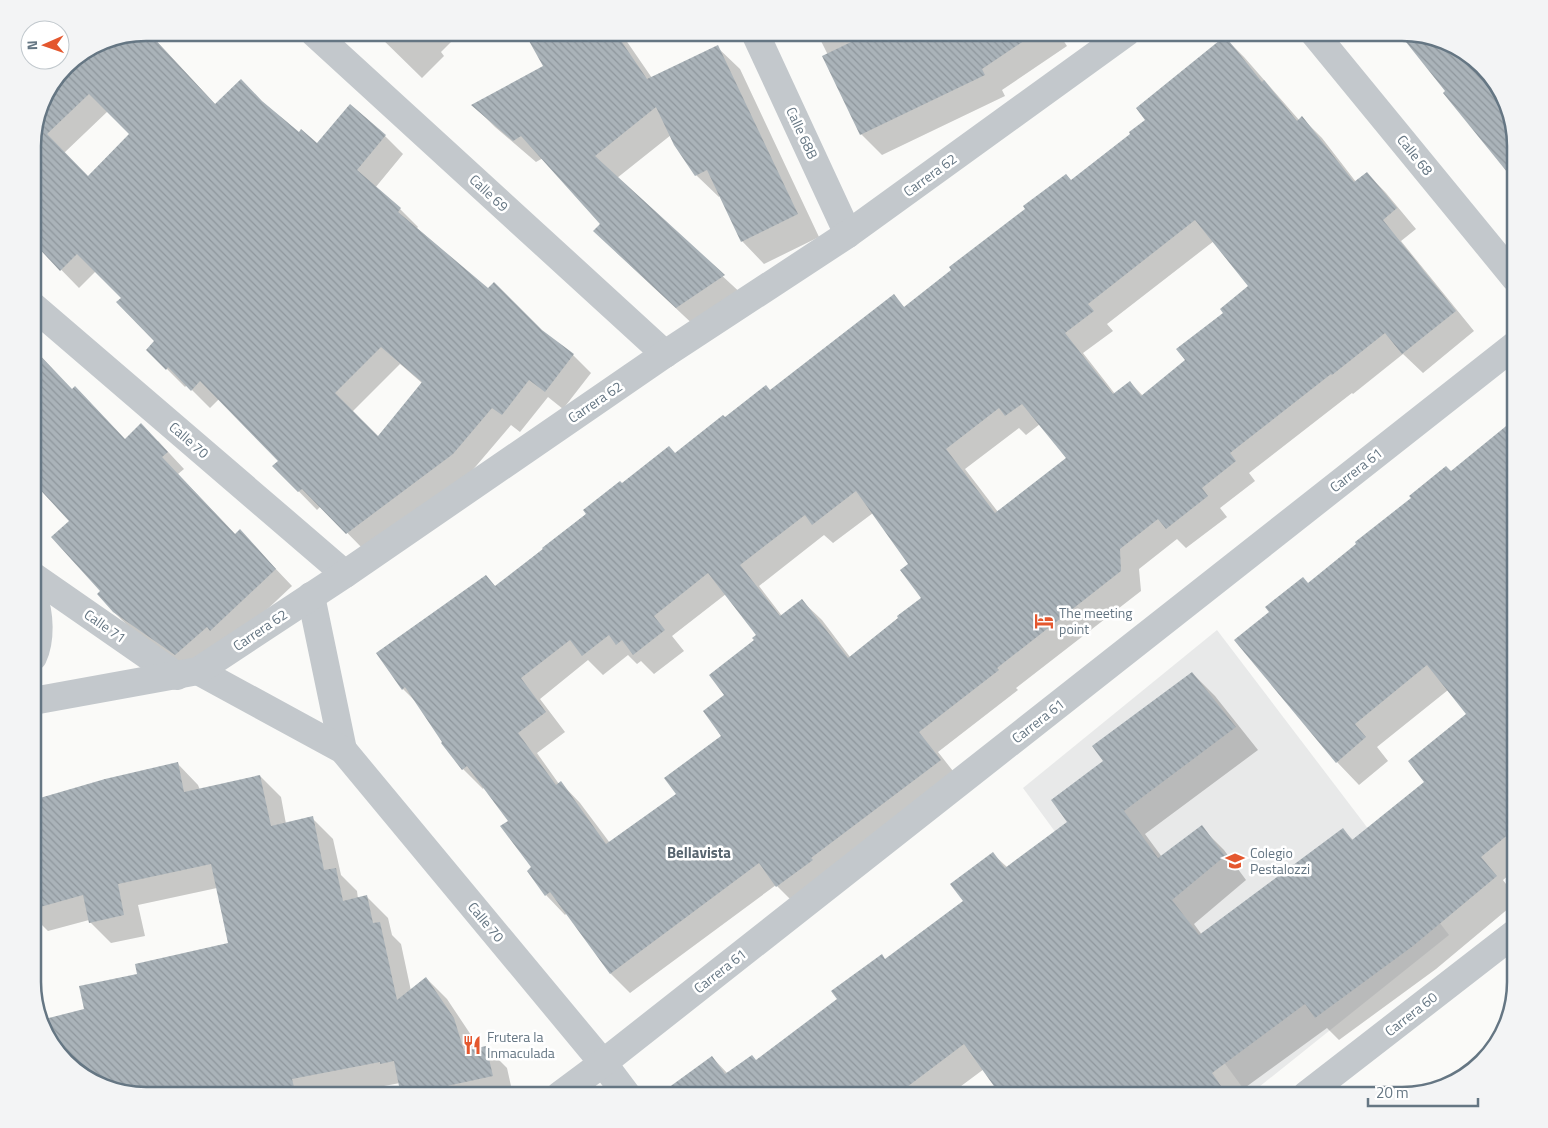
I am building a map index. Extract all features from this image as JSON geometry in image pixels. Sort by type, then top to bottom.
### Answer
[{"type":"street","name":"Calle 69","points":[[324,41],[665,354]]},
{"type":"street","name":"Calle 68B","points":[[759,41],[848,234]]},
{"type":"street","name":"Carrera 62","points":[[41,700],[188,674],[345,574],[665,354],[848,234],[1114,41]]},
{"type":"street","name":"Calle 68","points":[[1321,41],[1507,267]]},
{"type":"street","name":"Calle 70","points":[[41,313],[345,574]]},
{"type":"street","name":"Carrera 61","points":[[572,1087],[1507,352]]},
{"type":"street","name":"Calle 71","points":[[41,581],[188,674]]},
{"type":"street","name":"Calle 70","points":[[311,596],[343,750]]},
{"type":"street","name":"Calle 70","points":[[188,674],[343,750],[603,1063],[620,1087]]},
{"type":"street","name":"Carrera 60","points":[[1318,1087],[1507,940]]},
{"type":"shaded area","name":"Colegio Pestalozzi","points":[[1217,630],[1449,935],[1259,1087],[1242,1087],[1023,788]]},
{"type":"building","points":[[156,41],[215,104],[241,79],[262,101],[299,132],[301,129],[317,143],[350,104],[386,135],[357,170],[401,208],[398,212],[488,288],[494,282],[542,330],[574,354],[545,392],[529,380],[502,415],[492,408],[453,454],[346,534],[302,489],[298,492],[272,466],[278,461],[200,381],[191,391],[168,367],[166,370],[146,350],[154,341],[116,302],[121,298],[77,254],[60,271],[41,251],[41,139],[49,106],[67,77],[94,55],[125,43]],"holes":[[[89,94],[129,134],[88,176],[47,134]],[[381,347],[422,382],[378,436],[335,393]]]},
{"type":"building","points":[[529,41],[621,41],[647,79],[718,45],[798,214],[741,242],[707,170],[695,176],[674,145],[656,107],[595,156],[725,275],[676,308],[593,231],[600,224],[521,136],[513,141],[471,105],[543,66]]},
{"type":"building","points":[[853,41],[1024,41],[982,69],[985,75],[860,135],[822,56]]},
{"type":"building","points":[[1219,41],[1229,41],[1297,121],[1302,116],[1354,182],[1367,172],[1397,208],[1383,220],[1456,311],[1402,354],[1385,333],[1230,453],[1236,461],[1202,488],[1208,496],[1166,529],[1158,519],[1120,549],[1121,571],[919,732],[941,760],[811,858],[813,860],[776,887],[759,863],[610,974],[550,892],[545,896],[527,871],[531,867],[500,826],[508,821],[467,766],[462,770],[441,743],[405,687],[402,690],[376,653],[486,575],[495,586],[586,514],[583,510],[620,481],[622,483],[669,446],[675,453],[723,415],[725,417],[766,385],[770,390],[894,294],[904,307],[951,270],[949,267],[1025,209],[1023,206],[1066,174],[1071,180],[1145,120],[1136,108]],"holes":[[[1195,220],[1248,286],[1220,309],[1223,313],[1176,349],[1185,360],[1141,396],[1130,381],[1113,394],[1065,333],[1094,311],[1088,304]],[[1022,404],[1066,458],[995,513],[946,449],[999,408],[1005,416]],[[856,491],[908,564],[900,570],[921,598],[848,658],[802,599],[780,616],[740,565],[805,515],[812,525]],[[708,573],[756,635],[752,638],[754,640],[709,675],[724,695],[703,711],[721,736],[664,778],[676,794],[606,844],[561,781],[556,785],[518,733],[546,712],[521,678],[570,640],[582,656],[609,635],[616,645],[622,640],[633,655],[665,630],[654,616]]]},
{"type":"building","points":[[1405,41],[1423,43],[1448,52],[1466,63],[1481,77],[1496,100],[1503,119],[1506,132],[1507,172],[1443,93],[1445,91]]},
{"type":"building","points":[[41,356],[72,389],[75,386],[125,439],[141,423],[168,452],[162,457],[235,534],[240,529],[276,569],[210,631],[207,627],[175,655],[113,612],[97,594],[100,591],[51,537],[69,521],[41,491]]},
{"type":"building","points":[[1507,425],[1507,835],[1481,857],[1497,876],[1413,946],[1315,1018],[1305,1004],[1212,1073],[1222,1087],[995,1087],[964,1044],[907,1087],[669,1087],[712,1056],[725,1074],[752,1055],[756,1060],[837,999],[831,991],[882,954],[885,959],[963,901],[950,884],[993,852],[1005,868],[1067,822],[1051,800],[1103,761],[1092,746],[1192,672],[1236,727],[1124,811],[1158,858],[1202,825],[1225,856],[1172,900],[1199,935],[1343,828],[1352,840],[1424,782],[1408,761],[1466,714],[1427,665],[1355,724],[1366,737],[1336,763],[1234,640],[1269,612],[1265,607],[1303,577],[1308,583],[1356,544],[1355,542],[1411,498],[1409,496],[1446,466],[1451,471]]},
{"type":"building","points":[[178,762],[184,792],[260,775],[271,826],[313,816],[324,870],[336,868],[343,901],[367,895],[373,923],[380,922],[397,1000],[426,977],[454,1018],[464,1051],[486,1046],[493,1076],[442,1087],[399,1087],[394,1061],[292,1079],[294,1087],[139,1087],[112,1081],[82,1065],[67,1051],[48,1018],[84,1009],[79,986],[137,974],[135,964],[228,943],[211,864],[118,884],[124,915],[89,923],[83,895],[41,907],[41,798],[105,779]]},
{"type":"place","name":"The meeting point","points":[[1044,621]]},
{"type":"place","name":"Colegio Pestalozzi","points":[[1235,861]]},
{"type":"place","name":"Frutera la Inmaculada","points":[[472,1045]]},
{"type":"district","name":"Bellavista","points":[[699,853]]}]
